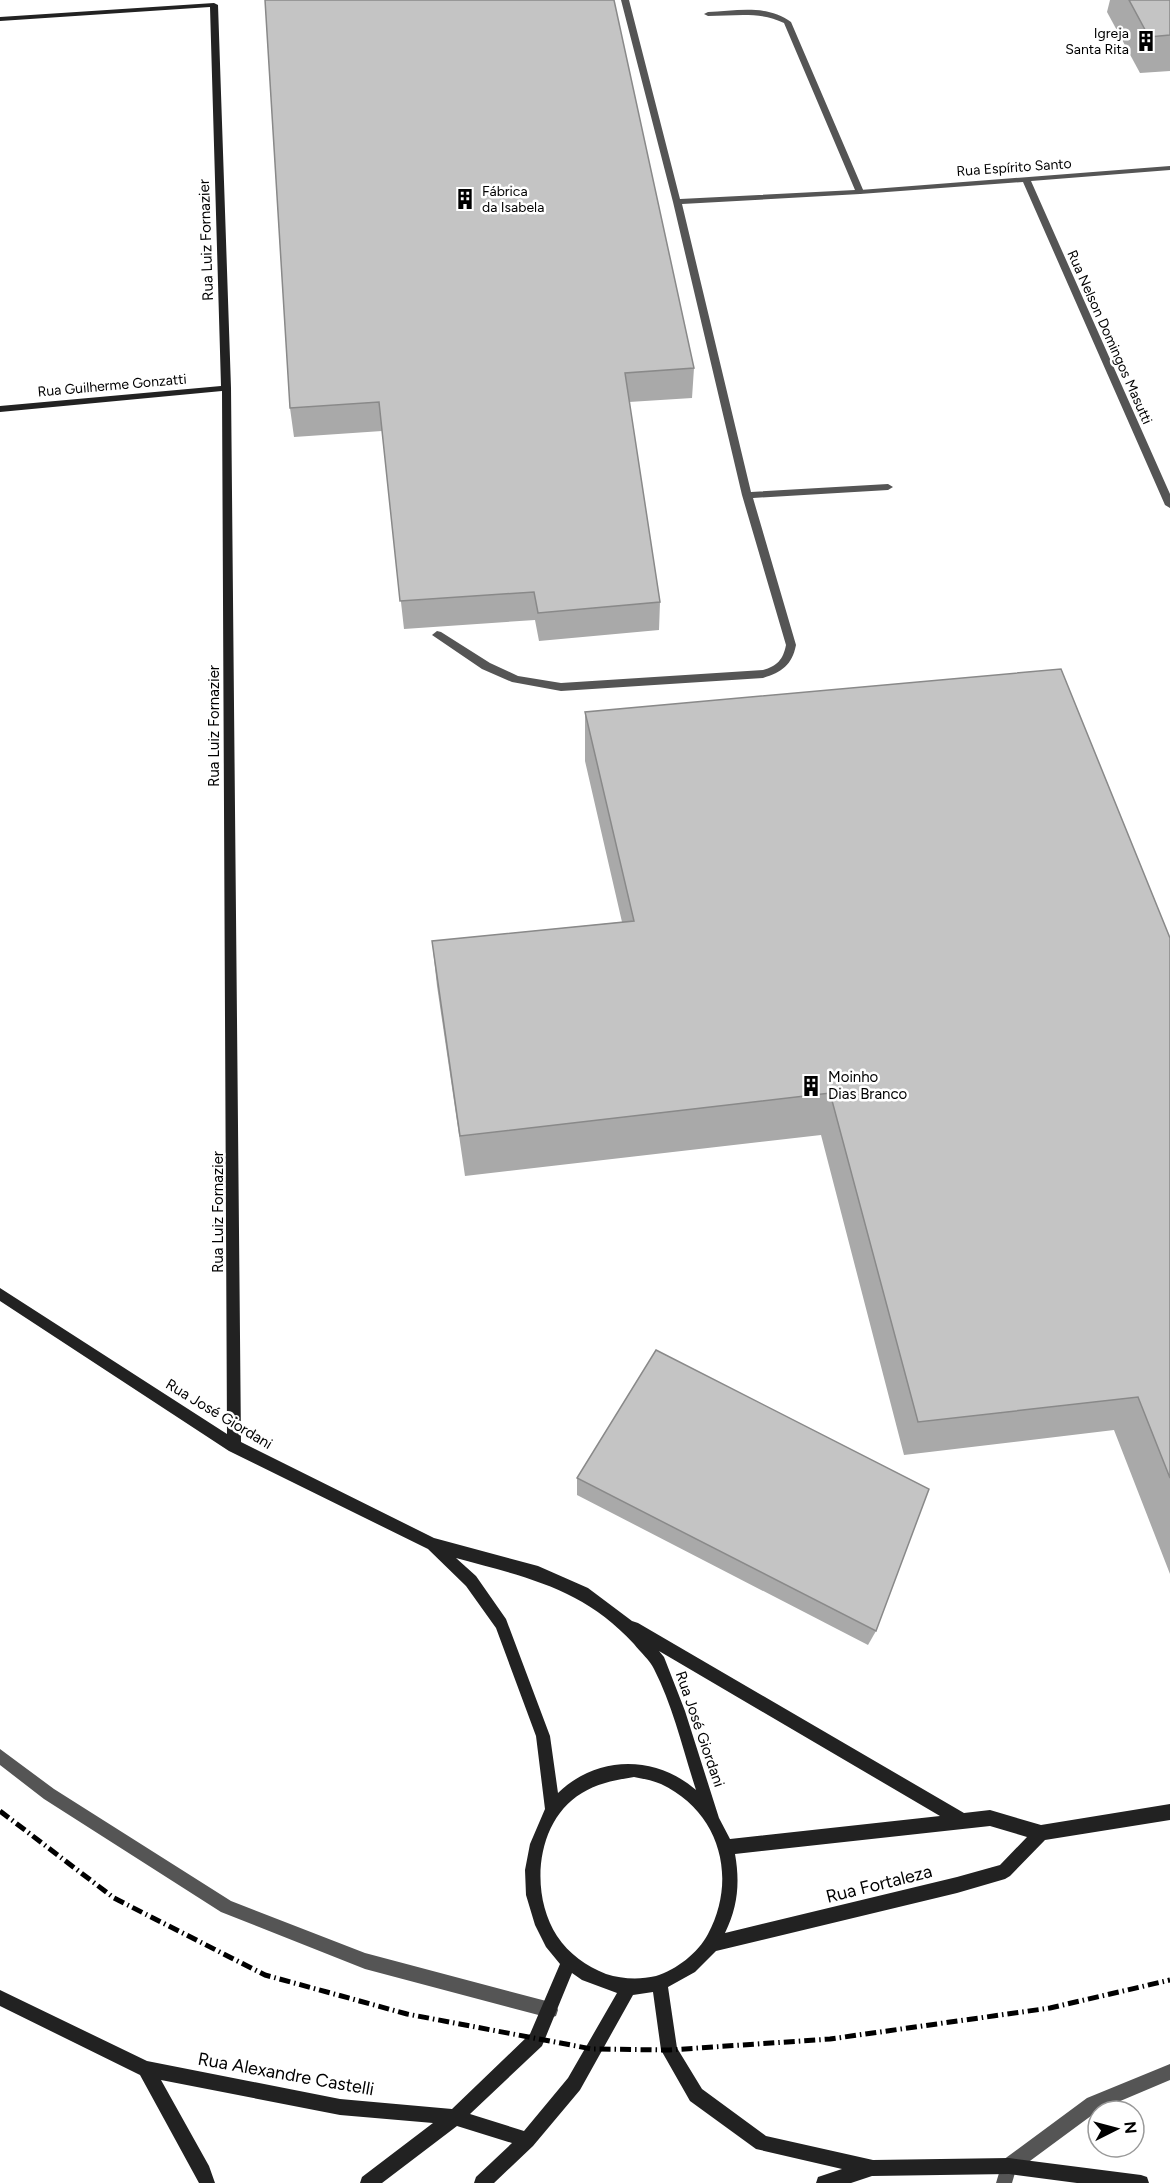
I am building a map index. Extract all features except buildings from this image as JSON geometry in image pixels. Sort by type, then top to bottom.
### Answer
[{"type":"street","points":[[437,635],[486,666],[516,679],[561,687],[763,674],[778,669],[788,660],[791,645],[747,495],[677,202],[625,0]]},
{"type":"street","points":[[0,19],[214,3]]},
{"type":"street","name":"Rua Luiz Fornazier","points":[[214,3],[226,388],[234,1446]]},
{"type":"street","points":[[708,14],[763,12],[776,15],[787,22],[860,192]]},
{"type":"street","name":"Rua Espírito Santo","points":[[677,202],[860,192],[1170,168]]},
{"type":"street","name":"Rua Nelson Domingos Masutti","points":[[1026,179],[1170,505]]},
{"type":"street","name":"Rua Guilherme Gonzatti","points":[[0,409],[226,388]]},
{"type":"street","points":[[747,495],[888,487]]},
{"type":"street","name":"Rua José Giordani","points":[[0,1294],[234,1446],[432,1544],[538,1573],[583,1593],[624,1623],[659,1662],[678,1711],[712,1817]]},
{"type":"street","name":"Rua José Giordani","points":[[432,1544],[471,1581],[501,1624],[543,1736],[554,1809]]},
{"type":"street","points":[[624,1623],[961,1820]]},
{"type":"street","points":[[0,1756],[49,1794],[226,1906],[365,1961],[550,2010]]},
{"type":"street","points":[[634,1770],[663,1777],[690,1792],[712,1817],[726,1847],[730,1880],[726,1914],[711,1944],[689,1968],[660,1983],[628,1988],[597,1981],[568,1963],[547,1937],[534,1905],[532,1872],[538,1838],[554,1809],[575,1787],[604,1774],[634,1770]]},
{"type":"street","points":[[726,1847],[990,1818],[1041,1833],[1170,1812]]},
{"type":"street","name":"Rua Fortaleza","points":[[711,1944],[957,1885],[1005,1871],[1041,1833]]},
{"type":"street","points":[[368,2183],[455,2117],[536,2040],[568,1963]]},
{"type":"street","points":[[660,1983],[669,2050],[696,2095],[762,2143],[873,2168],[1009,2166],[1141,2183]]},
{"type":"street","points":[[482,2183],[526,2140],[574,2084],[628,1988]]},
{"type":"street","name":"Rua Alexandre Castelli","points":[[0,1998],[146,2069],[340,2107],[455,2117],[526,2140]]},
{"type":"street","points":[[146,2069],[207,2183]]},
{"type":"street","points":[[1004,2183],[1009,2166],[1093,2104],[1170,2072]]},
{"type":"street","points":[[824,2183],[873,2168]]},
{"type":"railway","points":[[0,1811],[114,1898],[265,1975],[407,2014],[592,2049],[669,2050],[830,2039],[1050,2008],[1170,1980]]},
{"type":"place","name":"Igreja Santa Rita","points":[[1146,41]]},
{"type":"place","name":"Fábrica da Isabela","points":[[465,199]]},
{"type":"place","name":"Moinho Dias Branco","points":[[811,1086]]}]
